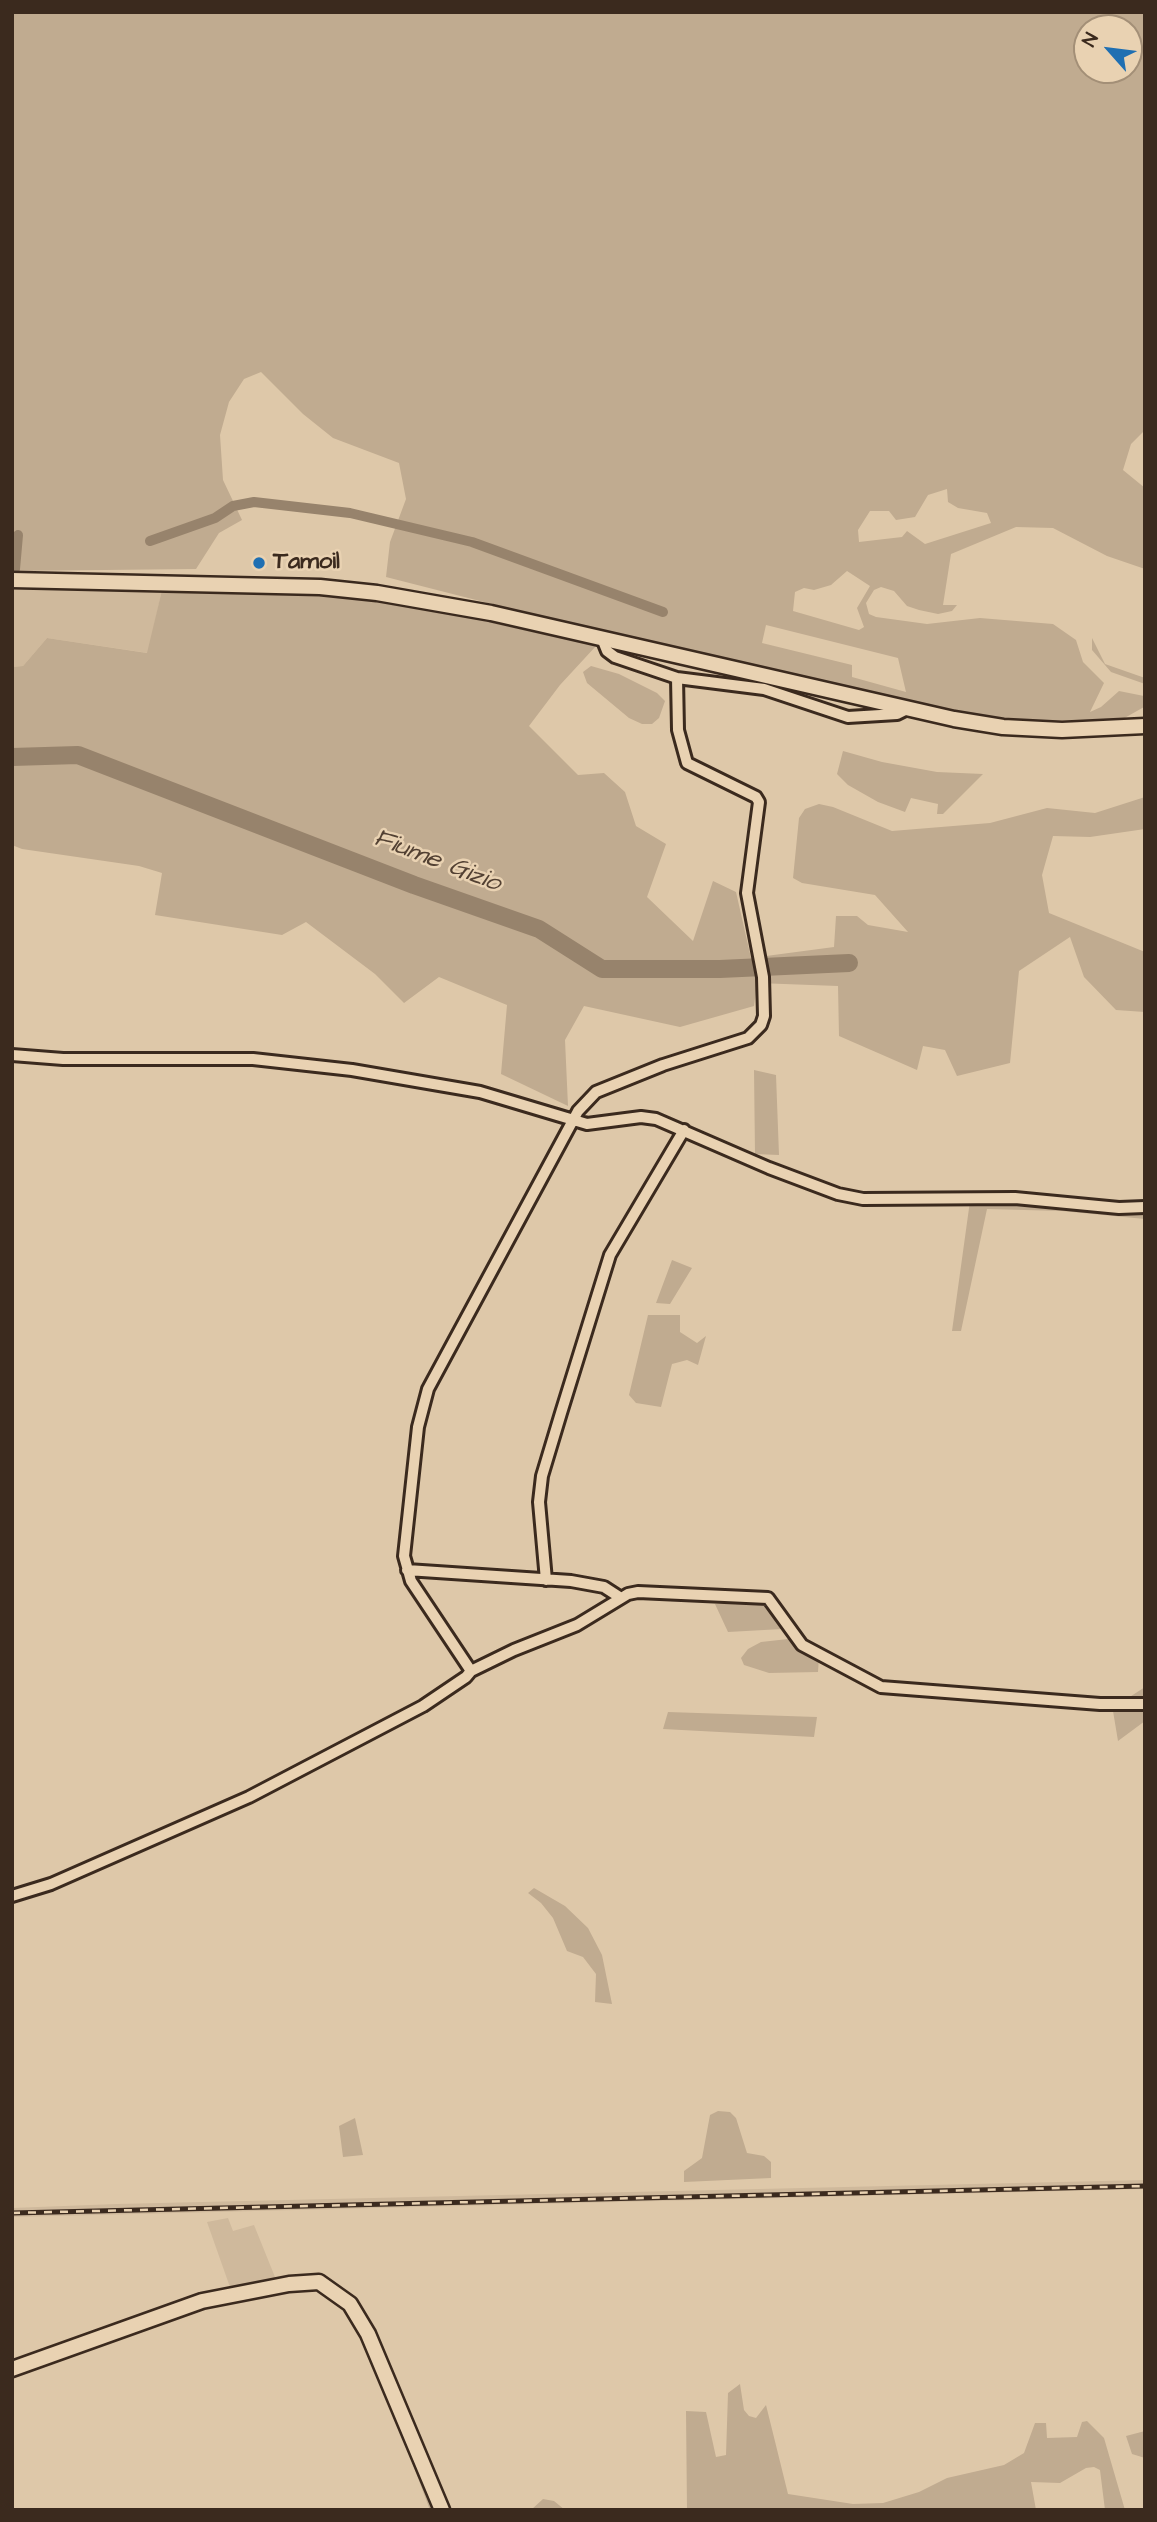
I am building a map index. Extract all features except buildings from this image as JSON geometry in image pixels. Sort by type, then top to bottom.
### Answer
[{"type":"main road","points":[[12,580],[320,587],[377,593],[479,611],[603,640],[764,683],[1003,727],[1062,730],[1145,726]]},
{"type":"main road","points":[[12,2369],[202,2301],[289,2284],[319,2282],[350,2304],[368,2334],[442,2510]]},
{"type":"street","points":[[603,640],[607,651],[615,657],[677,678],[764,683],[848,718],[897,714],[908,709]]},
{"type":"street","points":[[471,1671],[418,1593],[407,1570],[404,1556],[418,1427],[428,1389],[574,1120],[596,1092],[663,1065],[748,1038],[761,1025],[764,1016],[763,977],[747,894],[759,802],[745,792],[687,763],[678,730],[677,678]]},
{"type":"street","points":[[12,1055],[63,1059],[253,1059],[352,1070],[480,1092],[574,1120],[601,1124],[641,1117],[684,1130],[769,1168],[838,1194],[863,1199],[1015,1198],[1119,1208],[1145,1207]]},
{"type":"street","points":[[546,1580],[539,1502],[542,1476],[561,1413],[610,1255],[684,1130]]},
{"type":"street","points":[[407,1570],[604,1587],[621,1598]]},
{"type":"street","points":[[12,1896],[51,1884],[249,1797],[423,1706],[471,1671],[577,1625],[621,1598],[638,1592],[768,1598],[802,1645],[881,1687],[1100,1704],[1145,1704]]},
{"type":"shaded area","points":[[12,12],[1145,12],[1145,430],[1131,444],[1123,470],[1145,488],[1145,569],[1107,556],[1053,528],[1016,527],[951,554],[943,605],[957,605],[952,611],[938,614],[907,606],[894,591],[881,587],[874,590],[866,603],[869,614],[876,617],[927,624],[980,618],[1053,624],[1076,640],[1083,662],[1104,683],[1090,712],[1101,707],[1119,691],[1144,696],[1144,707],[1121,720],[1046,723],[973,715],[578,626],[386,577],[390,542],[406,499],[399,463],[333,438],[303,414],[261,372],[244,379],[229,402],[220,435],[223,480],[242,520],[219,533],[196,569],[12,571]],"holes":[[[947,489],[948,502],[958,508],[987,513],[991,523],[925,544],[907,531],[902,537],[859,542],[858,530],[870,511],[889,511],[896,520],[915,517],[928,495]],[[847,571],[870,586],[857,608],[864,627],[859,630],[793,611],[795,592],[804,588],[814,590],[831,585]],[[766,625],[898,658],[906,692],[852,677],[852,665],[762,643]]]},
{"type":"shaded area","points":[[12,585],[162,590],[148,653],[47,638],[23,666],[12,667]]},
{"type":"shaded area","points":[[162,590],[341,596],[431,609],[596,646],[560,685],[529,726],[578,775],[604,773],[625,792],[636,826],[666,844],[647,897],[693,941],[713,881],[736,892],[751,958],[834,947],[836,916],[857,916],[868,925],[908,932],[875,895],[802,883],[793,878],[799,818],[805,809],[819,804],[833,807],[892,831],[990,823],[1047,808],[1095,813],[1145,797],[1145,829],[1090,837],[1053,836],[1042,875],[1049,913],[1145,952],[1145,1012],[1116,1010],[1084,977],[1070,937],[1019,971],[1010,1063],[957,1076],[945,1050],[923,1046],[917,1070],[839,1036],[838,986],[757,983],[754,1006],[680,1027],[584,1006],[565,1040],[568,1106],[501,1074],[507,1005],[439,977],[404,1003],[375,974],[306,922],[282,935],[155,915],[162,873],[139,866],[22,849],[12,845],[12,667],[23,666],[47,638],[147,653]]},
{"type":"shaded area","points":[[1092,638],[1105,664],[1145,678],[1145,684],[1111,672],[1092,650]]},
{"type":"shaded area","points":[[591,666],[619,674],[657,693],[665,701],[659,718],[652,724],[642,724],[629,718],[587,683],[583,672]]},
{"type":"shaded area","points":[[843,751],[882,762],[937,772],[983,774],[943,814],[937,814],[938,804],[911,798],[905,812],[878,802],[848,785],[837,774]]},
{"type":"shaded area","points":[[754,1070],[776,1075],[779,1155],[755,1154]]},
{"type":"shaded area","points":[[970,1201],[1145,1213],[1145,1219],[1062,1211],[987,1209],[961,1331],[952,1331]]},
{"type":"shaded area","points":[[672,1260],[692,1268],[670,1304],[656,1303]]},
{"type":"shaded area","points":[[648,1315],[680,1315],[680,1332],[697,1343],[706,1336],[698,1365],[687,1360],[672,1364],[661,1407],[636,1403],[629,1395]]},
{"type":"shaded area","points":[[767,1603],[782,1629],[728,1632],[715,1604]]},
{"type":"shaded area","points":[[788,1639],[819,1657],[818,1672],[769,1673],[744,1665],[741,1658],[748,1649],[761,1642]]},
{"type":"shaded area","points":[[1145,1687],[1145,1721],[1118,1741],[1111,1699],[1125,1700]]},
{"type":"shaded area","points":[[668,1712],[817,1717],[814,1737],[663,1729]]},
{"type":"shaded area","points":[[534,1888],[565,1906],[588,1928],[602,1955],[612,2004],[595,2002],[596,1974],[583,1957],[567,1951],[553,1918],[541,1903],[528,1893]]},
{"type":"shaded area","points":[[718,2111],[730,2112],[736,2118],[747,2153],[764,2156],[771,2162],[771,2178],[684,2182],[684,2171],[702,2158],[710,2115]]},
{"type":"shaded area","points":[[355,2118],[363,2155],[343,2157],[339,2126]]},
{"type":"shaded area","points":[[1145,2180],[1145,2189],[12,2217],[12,2208],[117,2204]]},
{"type":"shaded area","points":[[228,2218],[233,2231],[254,2225],[277,2282],[231,2290],[207,2222]]},
{"type":"shaded area","points":[[740,2384],[744,2410],[749,2416],[756,2418],[766,2405],[788,2494],[853,2504],[883,2503],[919,2492],[947,2478],[1004,2465],[1024,2453],[1035,2423],[1046,2423],[1047,2438],[1077,2437],[1082,2422],[1087,2421],[1104,2438],[1125,2510],[1105,2510],[1100,2470],[1094,2467],[1086,2468],[1060,2483],[1031,2482],[1036,2510],[687,2510],[686,2411],[706,2412],[716,2457],[726,2455],[728,2393]]},
{"type":"shaded area","points":[[386,2393],[437,2510],[430,2510]]},
{"type":"shaded area","points":[[1145,2431],[1145,2458],[1132,2454],[1126,2436]]},
{"type":"shaded area","points":[[543,2499],[554,2501],[565,2510],[531,2510]]},
{"type":"waterway","points":[[150,541],[215,518],[233,506],[254,502],[350,513],[472,542],[663,612]]},
{"type":"waterway","points":[[15,569],[18,535]]},
{"type":"waterway","name":"Fiume Gizio","points":[[12,757],[78,755],[414,885],[539,929],[602,969],[720,969],[849,963]]},
{"type":"railway","points":[[12,2213],[1145,2186]]},
{"type":"place","name":"Tamoil","points":[[259,563]]}]
